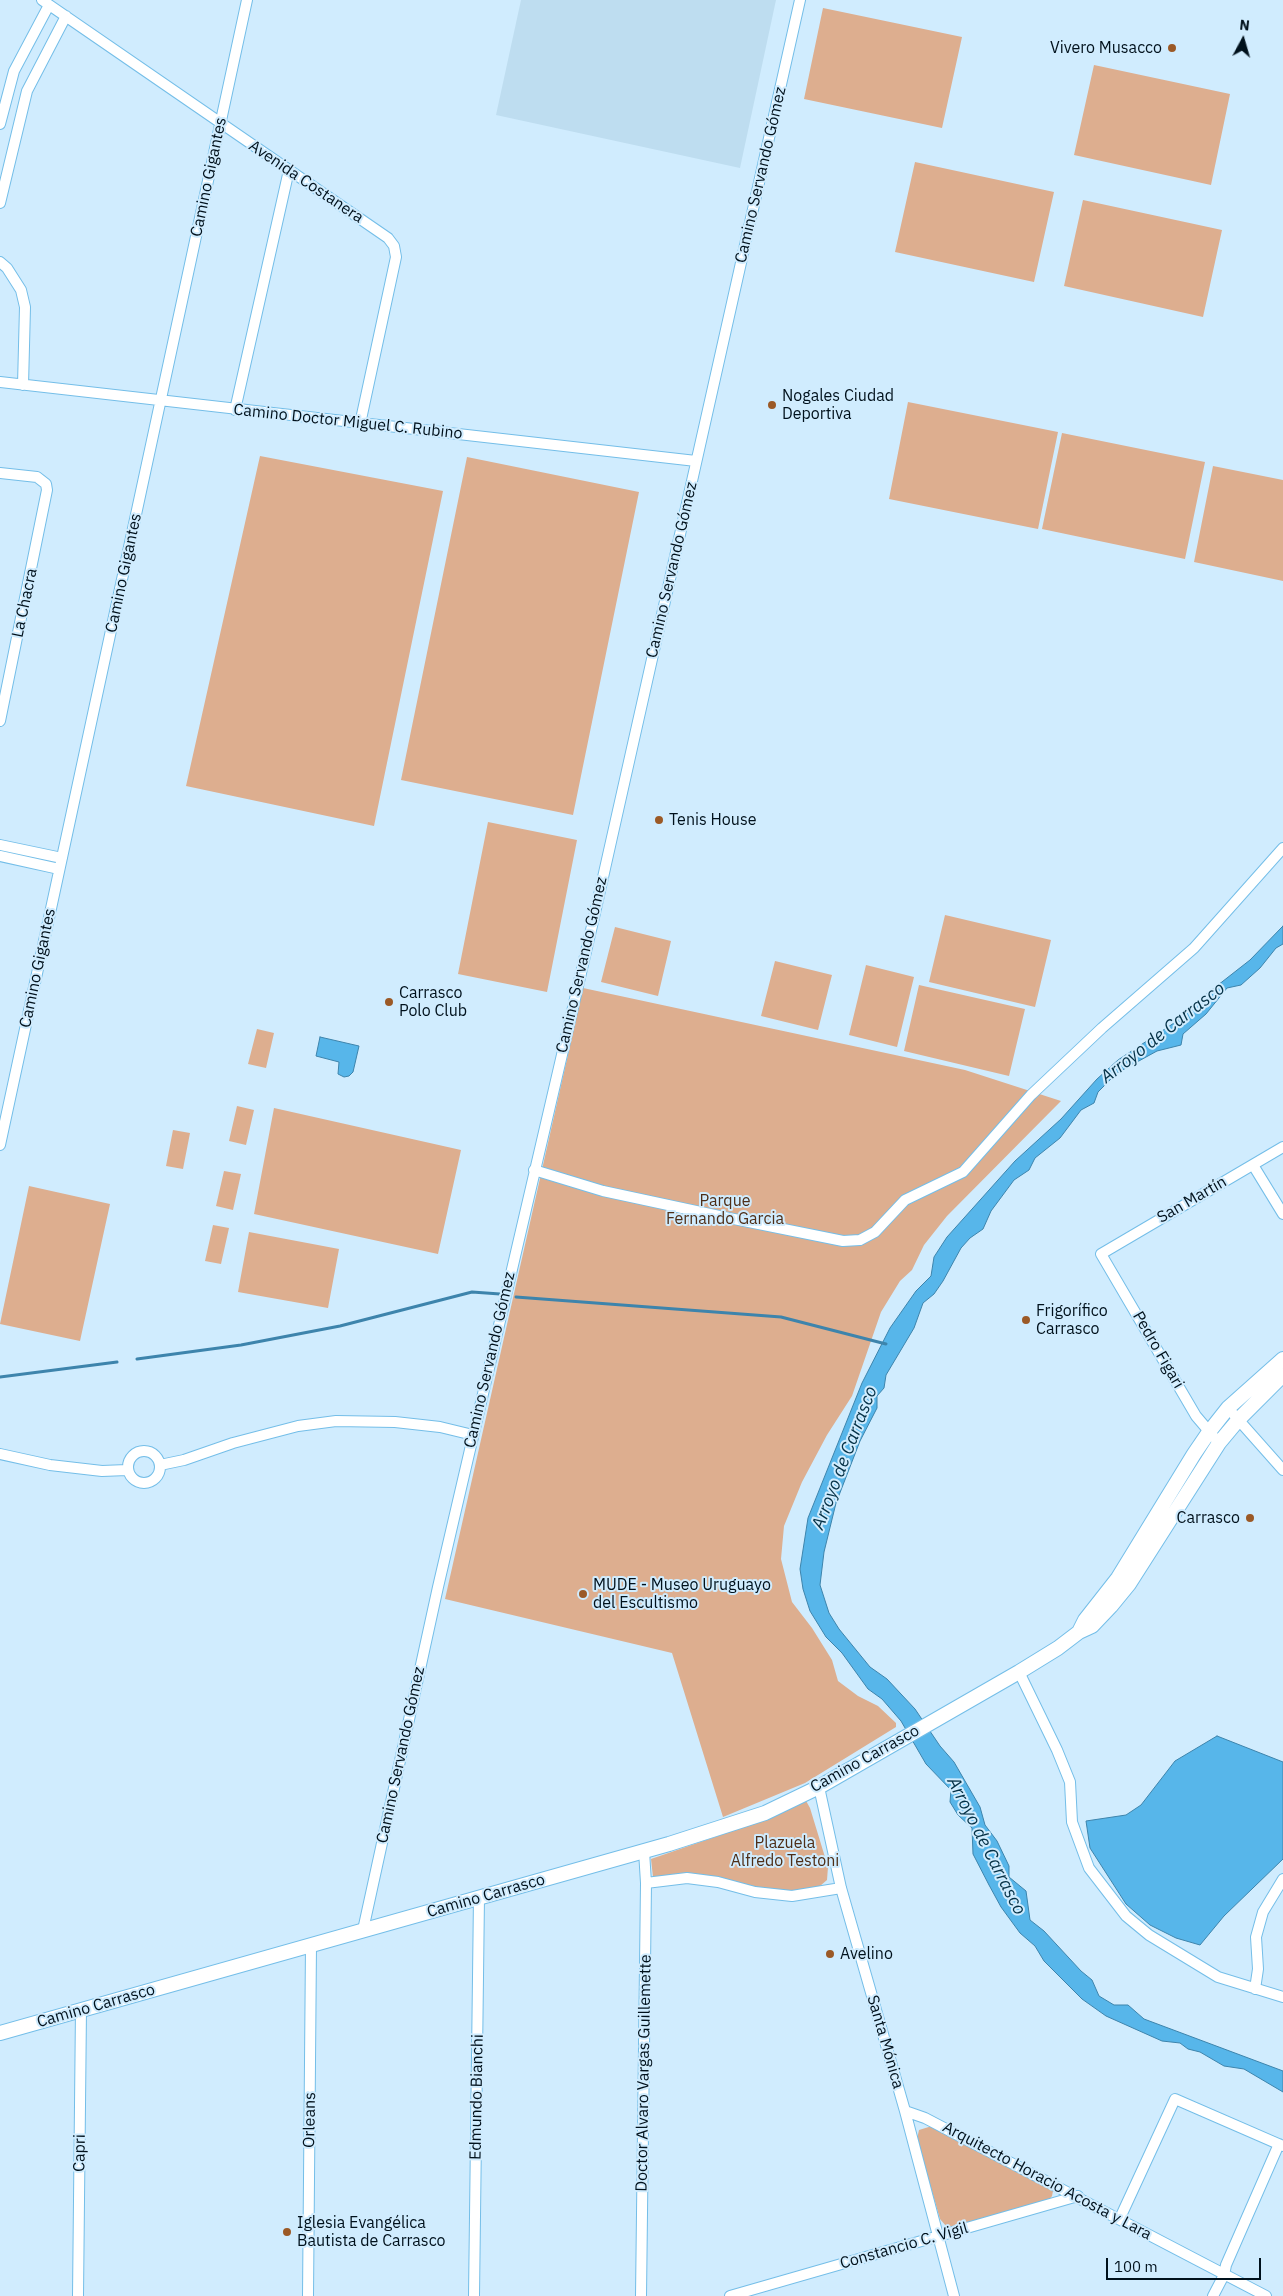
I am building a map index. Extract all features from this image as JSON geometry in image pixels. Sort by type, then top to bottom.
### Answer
[{"type":"main road","points":[[1214,1438],[1228,1408],[1283,1359]]},
{"type":"main road","points":[[1214,1438],[1239,1419],[1283,1376]]},
{"type":"main road","name":"Camino Carrasco","points":[[0,2033],[644,1851],[765,1813],[819,1787],[1019,1672],[1058,1648],[1078,1632],[1085,1620],[1118,1578],[1194,1454],[1214,1438]]},
{"type":"street","name":"Camino Gigantes","points":[[0,1145],[247,0]]},
{"type":"street","name":"Camino Servando Gómez","points":[[363,1930],[473,1435],[595,912],[800,0]]},
{"type":"street","name":"Avenida Costanera","points":[[46,2],[388,238],[394,246],[396,257],[360,424]]},
{"type":"street","points":[[0,124],[14,71],[46,2]]},
{"type":"street","points":[[0,203],[27,91],[66,16]]},
{"type":"street","points":[[235,410],[289,170]]},
{"type":"street","points":[[0,262],[7,268],[21,290],[25,307],[23,385]]},
{"type":"street","name":"Camino Doctor Miguel C. Rubino","points":[[0,382],[161,402],[696,461]]},
{"type":"street","name":"La Chacra","points":[[0,473],[38,477],[46,484],[47,497],[5,675],[0,721]]},
{"type":"street","points":[[0,845],[62,858]]},
{"type":"street","points":[[534,1170],[603,1191],[843,1241],[860,1240],[875,1232],[905,1200],[963,1172],[1031,1095],[1102,1028],[1194,948],[1283,848]]},
{"type":"street","points":[[0,856],[59,869]]},
{"type":"street","name":"San Martín","points":[[1101,1254],[1283,1147]]},
{"type":"street","points":[[1253,1164],[1283,1214]]},
{"type":"street","name":"Pedro Figari","points":[[1101,1254],[1196,1416],[1214,1438]]},
{"type":"street","points":[[1228,1408],[1283,1470]]},
{"type":"street","points":[[160,1465],[178,1462],[233,1443],[298,1426],[336,1421],[395,1422],[440,1427],[473,1435]]},
{"type":"street","points":[[141,1451],[155,1456],[160,1465],[158,1475],[146,1484],[136,1482],[127,1470],[132,1456],[141,1451]]},
{"type":"street","points":[[0,1454],[50,1465],[102,1471],[127,1470]]},
{"type":"street","points":[[1019,1672],[1057,1750],[1070,1782],[1072,1822],[1089,1868],[1104,1889],[1126,1916],[1149,1935],[1218,1977],[1283,1997]]},
{"type":"street","name":"Santa Mónica","points":[[819,1787],[841,1888],[905,2111],[954,2296]]},
{"type":"street","name":"Doctor Alvaro Vargas Guillemette","points":[[641,2296],[646,1884],[644,1851]]},
{"type":"street","points":[[646,1884],[687,1878],[718,1882],[755,1892],[792,1896],[841,1888]]},
{"type":"street","points":[[1255,1989],[1258,1969],[1256,1937],[1263,1912],[1283,1879]]},
{"type":"street","name":"Edmundo Bianchi","points":[[474,2296],[479,1898]]},
{"type":"street","name":"Orleans","points":[[308,2296],[311,1945]]},
{"type":"street","name":"Capri","points":[[78,2296],[82,2009]]},
{"type":"street","points":[[1120,2218],[1175,2099],[1281,2145],[1213,2296]]},
{"type":"street","name":"Arquitecto Horacio Acosta y Lara","points":[[905,2111],[925,2118],[1078,2196],[1266,2296]]},
{"type":"street","name":"Constancio C. Vigil","points":[[730,2296],[1078,2196]]},
{"type":"shaded area","points":[[521,0],[776,0],[740,168],[496,115]]},
{"type":"green space","points":[[823,8],[962,37],[942,128],[804,99]]},
{"type":"green space","points":[[1094,65],[1230,94],[1211,185],[1074,155]]},
{"type":"green space","points":[[915,162],[1054,192],[1034,282],[895,252]]},
{"type":"green space","points":[[1083,200],[1222,230],[1203,317],[1064,286]]},
{"type":"green space","points":[[908,402],[1058,432],[1038,529],[889,499]]},
{"type":"green space","points":[[1062,433],[1205,462],[1185,559],[1042,529]]},
{"type":"green space","points":[[260,456],[443,491],[374,826],[186,786]]},
{"type":"green space","points":[[467,457],[639,492],[573,815],[401,780]]},
{"type":"green space","points":[[1213,466],[1283,480],[1283,581],[1194,562]]},
{"type":"green space","points":[[488,822],[577,840],[547,992],[458,974]]},
{"type":"green space","points":[[945,915],[1051,940],[1035,1007],[929,982]]},
{"type":"green space","points":[[615,927],[671,941],[658,996],[601,982]]},
{"type":"green space","points":[[775,961],[832,975],[818,1030],[761,1016]]},
{"type":"green space","points":[[866,965],[914,977],[897,1047],[849,1035]]},
{"type":"green space","points":[[919,985],[1025,1009],[1009,1076],[904,1051]]},
{"type":"green space","name":"Parque Fernando Garcia","points":[[583,988],[965,1070],[1061,1101],[947,1216],[924,1245],[912,1270],[900,1281],[881,1312],[852,1396],[827,1435],[802,1482],[784,1526],[781,1559],[792,1602],[812,1628],[832,1660],[838,1681],[858,1696],[878,1706],[896,1723],[896,1727],[805,1783],[723,1817],[672,1653],[445,1599]]},
{"type":"green space","points":[[257,1029],[274,1033],[266,1068],[248,1064]]},
{"type":"green space","points":[[237,1106],[254,1110],[246,1145],[229,1141]]},
{"type":"green space","points":[[274,1108],[461,1150],[438,1254],[254,1214]]},
{"type":"green space","points":[[173,1130],[190,1133],[183,1169],[166,1166]]},
{"type":"green space","points":[[224,1171],[241,1174],[233,1210],[216,1206]]},
{"type":"green space","points":[[29,1186],[110,1204],[80,1341],[0,1324]]},
{"type":"green space","points":[[213,1225],[229,1228],[221,1264],[205,1261]]},
{"type":"green space","points":[[249,1232],[339,1249],[328,1308],[238,1292]]},
{"type":"green space","name":"Plazuela Alfredo Testoni","points":[[805,1799],[810,1808],[828,1867],[827,1880],[820,1886],[802,1890],[766,1889],[701,1874],[653,1877],[651,1859],[770,1818]]},
{"type":"green space","points":[[932,2126],[1051,2187],[1053,2191],[1052,2196],[1049,2200],[952,2227],[946,2226],[940,2219],[917,2139],[919,2130]]},
{"type":"water","name":"Arroyo de Carrasco","points":[[1283,926],[1283,944],[1276,948],[1260,968],[1241,985],[1227,988],[1206,1014],[1183,1034],[1181,1045],[1157,1051],[1117,1073],[1098,1092],[1094,1103],[1081,1110],[1060,1138],[1035,1158],[1029,1170],[1014,1180],[991,1211],[983,1229],[970,1238],[961,1248],[943,1281],[934,1294],[923,1303],[914,1328],[886,1375],[884,1388],[877,1396],[877,1408],[860,1441],[836,1503],[824,1552],[820,1585],[829,1613],[839,1629],[870,1667],[887,1679],[915,1709],[940,1746],[954,1762],[980,1807],[985,1825],[997,1841],[1009,1866],[1009,1877],[1026,1891],[1030,1920],[1044,1931],[1081,1971],[1092,1980],[1099,1996],[1114,2005],[1128,2005],[1144,2019],[1283,2071],[1283,2092],[1244,2069],[1224,2066],[1200,2052],[1188,2049],[1180,2043],[1162,2041],[1106,2016],[1082,1999],[1044,1961],[1035,1946],[1020,1933],[1001,1907],[989,1885],[973,1854],[972,1828],[958,1815],[950,1802],[951,1790],[926,1764],[901,1721],[882,1699],[868,1689],[842,1653],[826,1637],[810,1611],[803,1589],[800,1569],[808,1518],[862,1383],[890,1328],[916,1291],[931,1276],[934,1257],[947,1237],[1015,1161],[1061,1119],[1097,1079],[1118,1060],[1177,1021],[1195,1003],[1250,960]]},
{"type":"water","points":[[320,1037],[359,1046],[353,1072],[349,1076],[344,1077],[338,1074],[339,1062],[316,1056]]},
{"type":"water","points":[[1217,1736],[1283,1762],[1283,1859],[1224,1916],[1200,1945],[1176,1938],[1150,1925],[1126,1904],[1090,1848],[1086,1821],[1126,1815],[1141,1805],[1175,1761]]},
{"type":"waterway","points":[[137,1359],[241,1345],[340,1326],[472,1292],[500,1294]]},
{"type":"waterway","points":[[516,1297],[781,1317],[886,1344]]},
{"type":"waterway","points":[[0,1377],[117,1362]]},
{"type":"place","name":"Vivero Musacco","points":[[1172,48]]},
{"type":"place","name":"Nogales Ciudad Deportiva","points":[[772,405]]},
{"type":"place","name":"Tenis House","points":[[659,820]]},
{"type":"place","name":"Carrasco Polo Club","points":[[389,1002]]},
{"type":"place","name":"Frigorífico Carrasco","points":[[1026,1320]]},
{"type":"place","name":"Carrasco","points":[[1250,1518]]},
{"type":"place","name":"MUDE - Museo Uruguayo del Escultismo","points":[[583,1594]]},
{"type":"place","name":"Avelino","points":[[830,1954]]},
{"type":"place","name":"Iglesia Evangélica Bautista de Carrasco","points":[[287,2232]]}]
